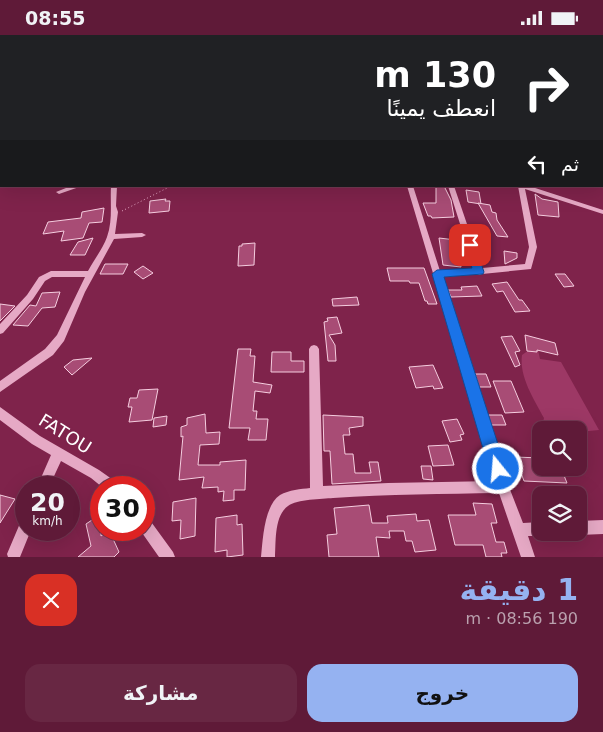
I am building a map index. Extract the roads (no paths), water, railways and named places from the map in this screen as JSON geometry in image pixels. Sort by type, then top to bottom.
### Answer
[{"type":"street","points":[[59,192],[76,187]]},
{"type":"street","points":[[0,387],[49,352],[61,338],[91,274],[111,237],[115,212],[113,206],[114,187]]},
{"type":"street","points":[[410,187],[503,487],[528,557]]},
{"type":"street","points":[[451,187],[479,272]]},
{"type":"street","points":[[437,274],[523,268],[529,264],[533,241],[521,187]]},
{"type":"street","points":[[524,187],[603,212]]},
{"type":"street","points":[[111,237],[142,235]]},
{"type":"street","points":[[0,330],[24,304],[45,276],[51,274],[91,274]]},
{"type":"street","points":[[314,349],[317,493]]},
{"type":"street","name":"FATOU","points":[[0,413],[36,440],[97,476]]},
{"type":"street","points":[[48,476],[58,454]]},
{"type":"street","points":[[268,557],[273,519],[277,509],[287,499],[317,493],[503,487]]},
{"type":"street","points":[[587,528],[603,527]]},
{"type":"street","points":[[519,531],[532,530]]},
{"type":"street","points":[[155,540],[168,557]]},
{"type":"street","points":[[14,554],[20,541]]}]
